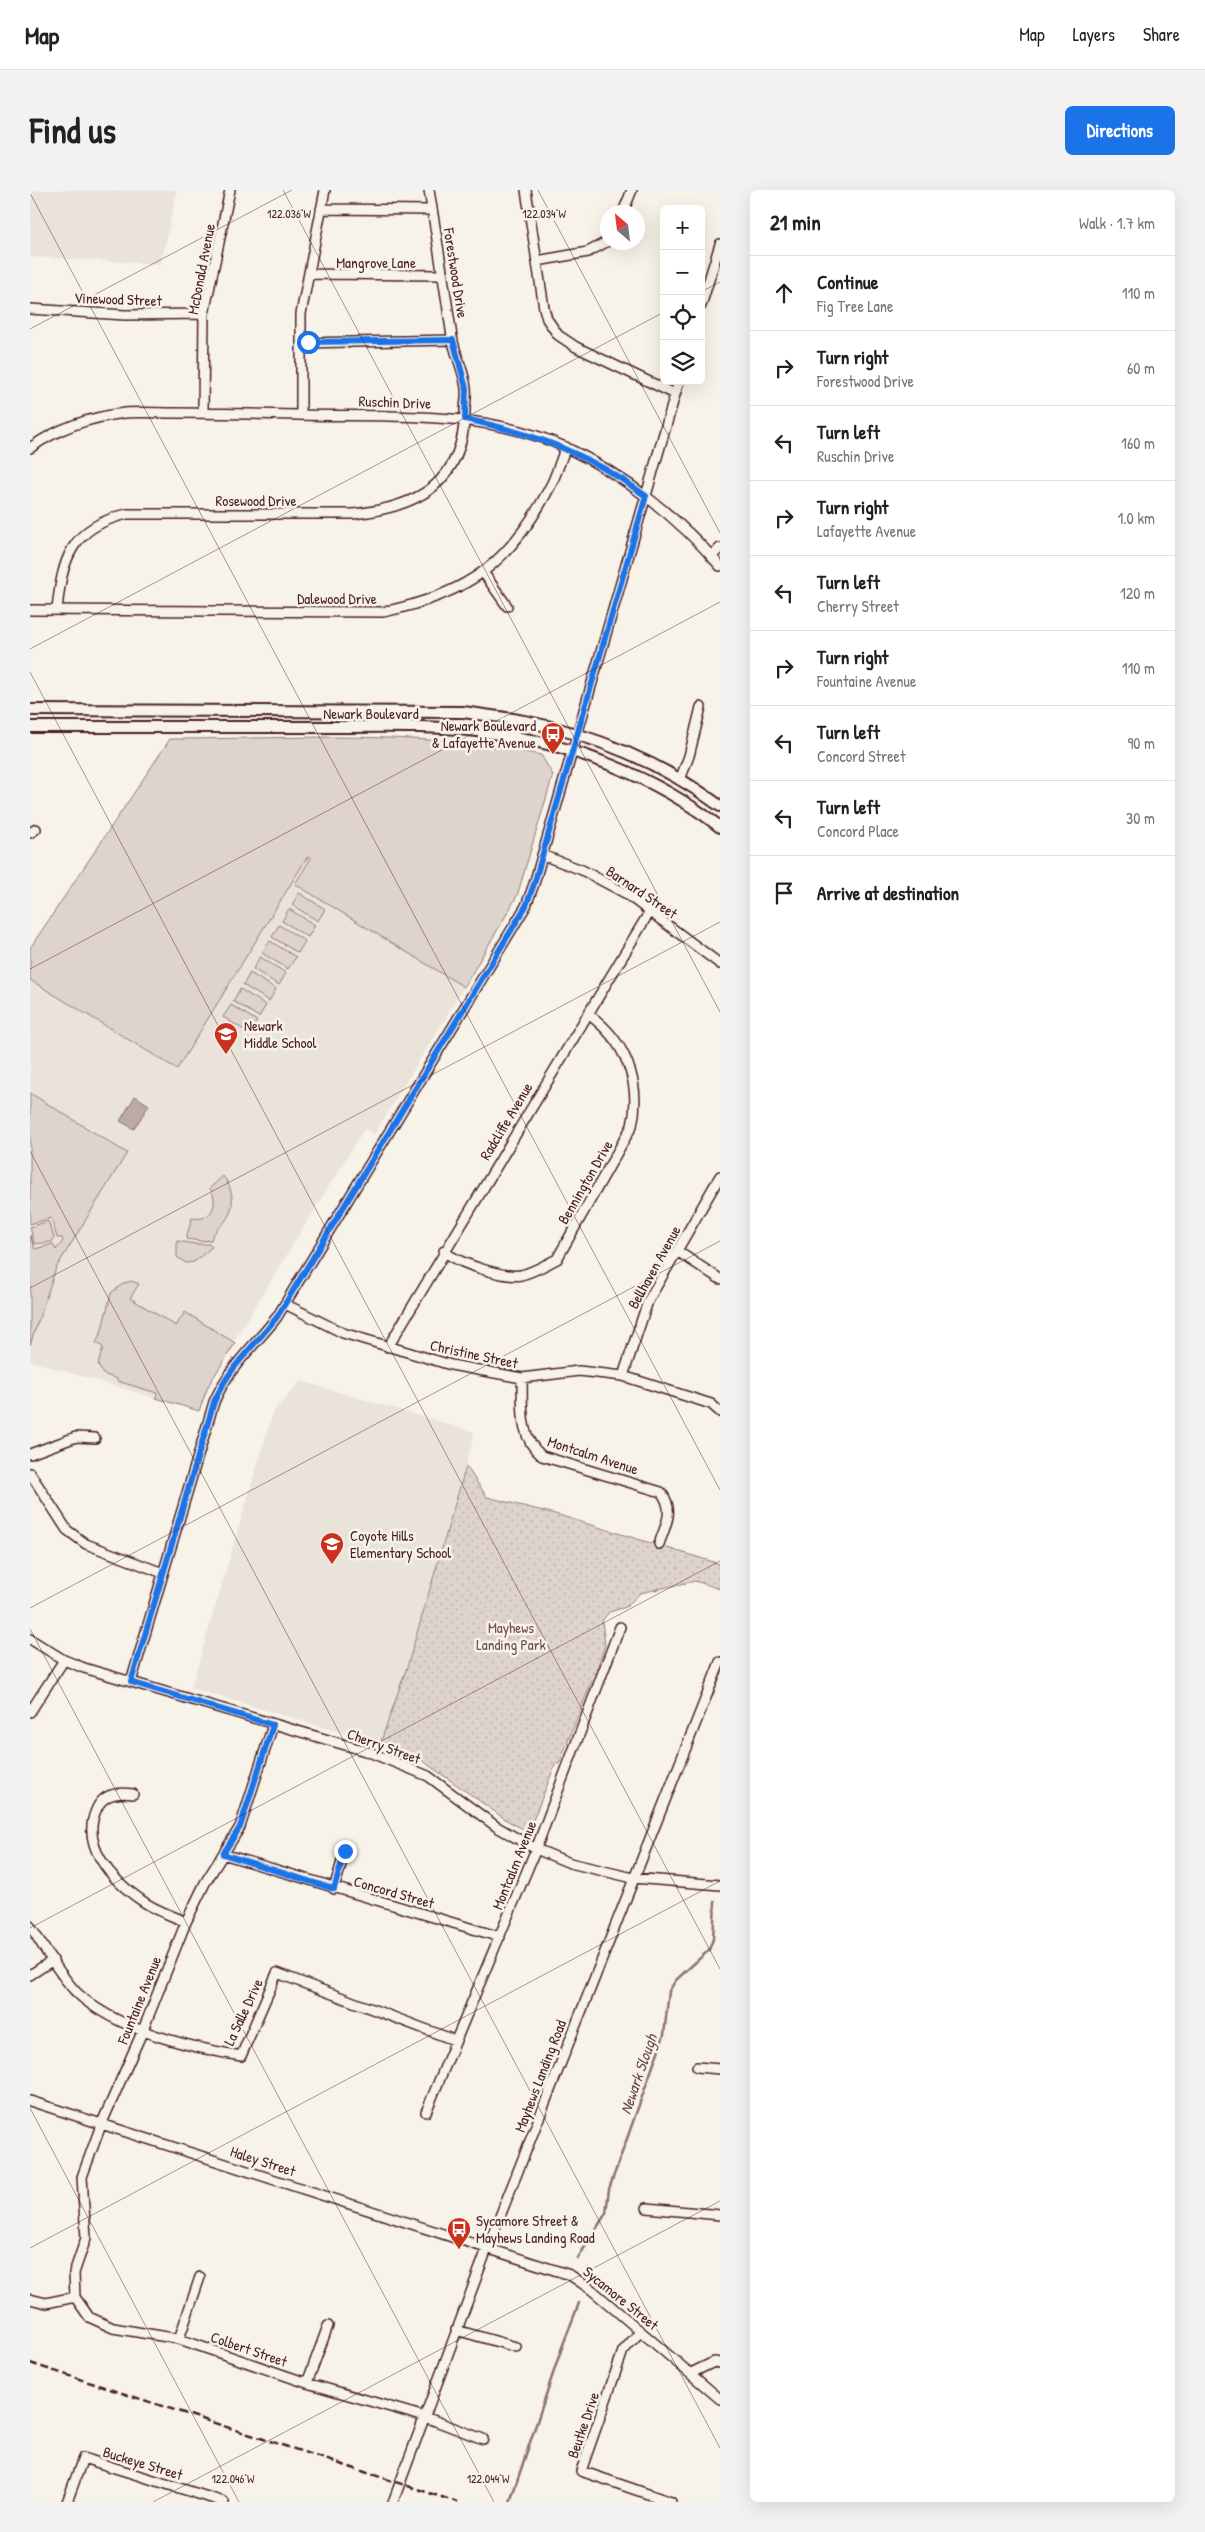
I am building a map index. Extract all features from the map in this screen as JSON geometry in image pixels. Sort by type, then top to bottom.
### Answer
[{"type":"main road","name":"Newark Boulevard","points":[[30,710],[463,712],[524,721],[577,735],[622,751],[695,787],[720,806]]},
{"type":"main road","name":"Newark Boulevard","points":[[30,727],[450,729],[511,736],[572,752],[630,774],[669,794],[720,828]]},
{"type":"street","name":"McDonald Avenue","points":[[203,413],[204,314],[230,190]]},
{"type":"street","points":[[301,415],[301,314],[325,190]]},
{"type":"street","name":"Forestwood Drive","points":[[429,190],[453,340],[466,388],[465,419]]},
{"type":"street","points":[[526,190],[544,308],[558,335],[576,348],[675,394]]},
{"type":"street","points":[[626,205],[632,190]]},
{"type":"street","points":[[321,209],[432,210]]},
{"type":"street","points":[[704,295],[720,244]]},
{"type":"street","points":[[537,261],[588,252],[600,245]]},
{"type":"street","name":"Mangrove Lane","points":[[309,274],[443,275]]},
{"type":"street","name":"Vinewood Street","points":[[30,309],[125,315],[204,314]]},
{"type":"street","points":[[301,343],[453,340]]},
{"type":"street","points":[[131,1682],[214,1402],[222,1384],[238,1361],[265,1332],[285,1304],[526,906],[678,385]]},
{"type":"street","name":"Ruschin Drive","points":[[30,448],[59,430],[89,420],[125,413],[390,415],[465,419],[524,432],[566,448],[646,496],[712,556],[720,566]]},
{"type":"street","name":"Rosewood Drive","points":[[57,610],[60,578],[66,557],[87,533],[110,518],[127,514],[353,514],[381,511],[408,503],[445,476],[461,446],[465,419]]},
{"type":"street","name":"Dalewood Drive","points":[[30,610],[383,612],[429,601],[467,584],[514,545],[531,520],[553,480],[566,448]]},
{"type":"street","points":[[712,556],[720,548]]},
{"type":"street","points":[[482,572],[507,606]]},
{"type":"street","points":[[680,780],[689,756],[701,708]]},
{"type":"street","name":"Barnard Street","points":[[542,856],[582,870],[625,894],[720,964]]},
{"type":"street","name":"Radcliffe Avenue","points":[[388,1347],[650,911]]},
{"type":"street","name":"Bennington Drive","points":[[444,1251],[456,1260],[488,1270],[519,1275],[535,1271],[556,1259],[632,1126],[636,1108],[630,1062],[614,1039],[588,1014]]},
{"type":"street","name":"Bellhaven Avenue","points":[[623,1376],[634,1336],[648,1301],[720,1176]]},
{"type":"street","points":[[677,1251],[720,1279]]},
{"type":"street","name":"Christine Street","points":[[285,1304],[343,1333],[451,1365],[522,1378],[579,1371],[623,1376],[711,1404],[720,1412]]},
{"type":"street","name":"Montcalm Avenue","points":[[522,1378],[524,1424],[530,1447],[542,1456],[662,1492],[668,1501],[670,1512],[659,1544]]},
{"type":"street","points":[[30,1454],[76,1437],[94,1438]]},
{"type":"street","points":[[30,1473],[67,1530],[86,1544],[163,1573]]},
{"type":"street","name":"Montcalm Avenue","points":[[426,2112],[454,2040],[500,1937],[536,1848],[620,1626]]},
{"type":"street","name":"Cherry Street","points":[[30,1639],[64,1660],[273,1725],[369,1752],[428,1776],[497,1827],[536,1848],[570,1863],[633,1878],[720,1885]]},
{"type":"street","points":[[30,1712],[64,1660]]},
{"type":"street","name":"Mayhews Landing Road","points":[[393,2502],[487,2249],[720,1662]]},
{"type":"street","name":"Fountaine Avenue","points":[[75,2297],[74,2273],[86,2238],[82,2177],[101,2125],[186,1922],[205,1883],[240,1827],[273,1725]]},
{"type":"street","points":[[133,1794],[122,1792],[112,1794],[98,1804],[92,1826],[94,1845],[105,1867],[128,1890],[142,1901],[186,1922]]},
{"type":"street","points":[[334,1889],[345,1851]]},
{"type":"street","name":"Concord Street","points":[[223,1854],[334,1889],[500,1937]]},
{"type":"street","name":"La Salle Drive","points":[[30,1926],[76,1991],[101,2011],[142,2030],[192,2048],[241,2056],[277,1973],[454,2040]]},
{"type":"street","points":[[30,1975],[53,1960]]},
{"type":"street","points":[[697,2067],[720,2069]]},
{"type":"street","name":"Haley Street","points":[[30,2101],[487,2249]]},
{"type":"street","points":[[647,2208],[720,2215]]},
{"type":"street","name":"Sycamore Street","points":[[487,2249],[570,2275],[592,2290],[720,2399]]},
{"type":"street","points":[[179,2340],[200,2277]]},
{"type":"street","points":[[30,2298],[46,2303],[75,2297]]},
{"type":"street","name":"Colbert Street","points":[[75,2297],[89,2317],[113,2328],[179,2340],[307,2383],[425,2416],[483,2439]]},
{"type":"street","points":[[307,2383],[328,2326]]},
{"type":"street","points":[[456,2330],[516,2347]]},
{"type":"street","name":"Beutke Drive","points":[[640,2332],[623,2351],[582,2471],[671,2502]]},
{"type":"street","points":[[691,2373],[714,2362],[720,2363]]},
{"type":"street","name":"Buckeye Street","points":[[68,2502],[83,2458],[224,2502]]},
{"type":"shaded area","points":[[30,190],[177,190],[161,264],[30,257]]},
{"type":"shaded area","name":"Newark Middle School","points":[[170,739],[460,741],[501,746],[541,755],[553,775],[522,882],[511,910],[374,1135],[364,1129],[234,1341],[236,1345],[215,1374],[199,1411],[30,1361],[30,948]]},
{"type":"shaded area","points":[[135,1096],[149,1105],[134,1129],[120,1121]]},
{"type":"shaded area","name":"Coyote Hills Elementary School","points":[[301,1381],[475,1432],[408,1664],[380,1744],[191,1688],[273,1412]]},
{"type":"green space","points":[[356,737],[449,742],[541,755],[553,775],[517,896],[464,987],[295,884],[311,858],[308,856],[177,1069],[30,980],[30,948],[170,739]]},
{"type":"green space","points":[[299,893],[325,909],[318,921],[292,905]]},
{"type":"green space","points":[[289,909],[315,925],[308,937],[282,921]]},
{"type":"green space","points":[[279,925],[305,941],[298,953],[272,937]]},
{"type":"green space","points":[[270,941],[296,957],[288,969],[262,953]]},
{"type":"green space","points":[[260,957],[286,973],[279,985],[253,969]]},
{"type":"green space","points":[[250,973],[276,989],[269,1001],[243,985]]},
{"type":"green space","points":[[240,989],[266,1005],[259,1017],[233,1001]]},
{"type":"green space","points":[[231,1005],[257,1021],[249,1033],[223,1017]]},
{"type":"green space","points":[[30,1093],[127,1153],[56,1268],[30,1345],[30,1235],[35,1249],[53,1244],[56,1250],[63,1241],[62,1238],[57,1238],[51,1218],[30,1224]]},
{"type":"green space","points":[[223,1176],[229,1186],[232,1197],[229,1215],[211,1240],[186,1239],[192,1218],[199,1219],[212,1211],[214,1200],[210,1188]]},
{"type":"green space","points":[[48,1221],[54,1238],[52,1242],[34,1244],[30,1227]]},
{"type":"green space","points":[[177,1241],[209,1244],[212,1247],[194,1262],[186,1263],[177,1257]]},
{"type":"green space","points":[[132,1281],[139,1284],[130,1298],[176,1326],[185,1312],[235,1343],[208,1386],[199,1411],[156,1398],[157,1393],[117,1381],[117,1379],[103,1374],[98,1365],[103,1347],[96,1343],[101,1333],[111,1293],[124,1283]]},
{"type":"green space","name":"Mayhews Landing Park","points":[[466,1466],[487,1497],[555,1514],[720,1564],[720,1589],[695,1581],[640,1593],[626,1607],[609,1612],[602,1621],[605,1645],[600,1660],[559,1764],[556,1763],[531,1825],[527,1829],[523,1829],[508,1821],[420,1759],[380,1744],[408,1664]]},
{"type":"waterway","name":"Newark Slough","points":[[578,2258],[606,2213],[609,2189],[664,2035],[669,1991],[676,1980],[709,1950],[713,1939],[715,1902]]},
{"type":"waterway","name":"Newark Slough","points":[[510,2502],[561,2350],[579,2303]]},
{"type":"railway","points":[[30,2363],[457,2502]]},
{"type":"place","name":"Newark Boulevard & Lafayette Avenue","points":[[553,755]]},
{"type":"place","name":"Newark Middle School","points":[[226,1055]]},
{"type":"place","name":"Coyote Hills Elementary School","points":[[332,1565]]},
{"type":"place","name":"Sycamore Street & Mayhews Landing Road","points":[[459,2250]]},
{"type":"route","points":[[308,342],[453,340],[466,388],[465,419],[524,432],[566,448],[636,488],[646,496],[526,906],[277,1317],[242,1356],[222,1384],[214,1402],[131,1682],[273,1725],[240,1827],[223,1854],[334,1889],[345,1851]]}]
